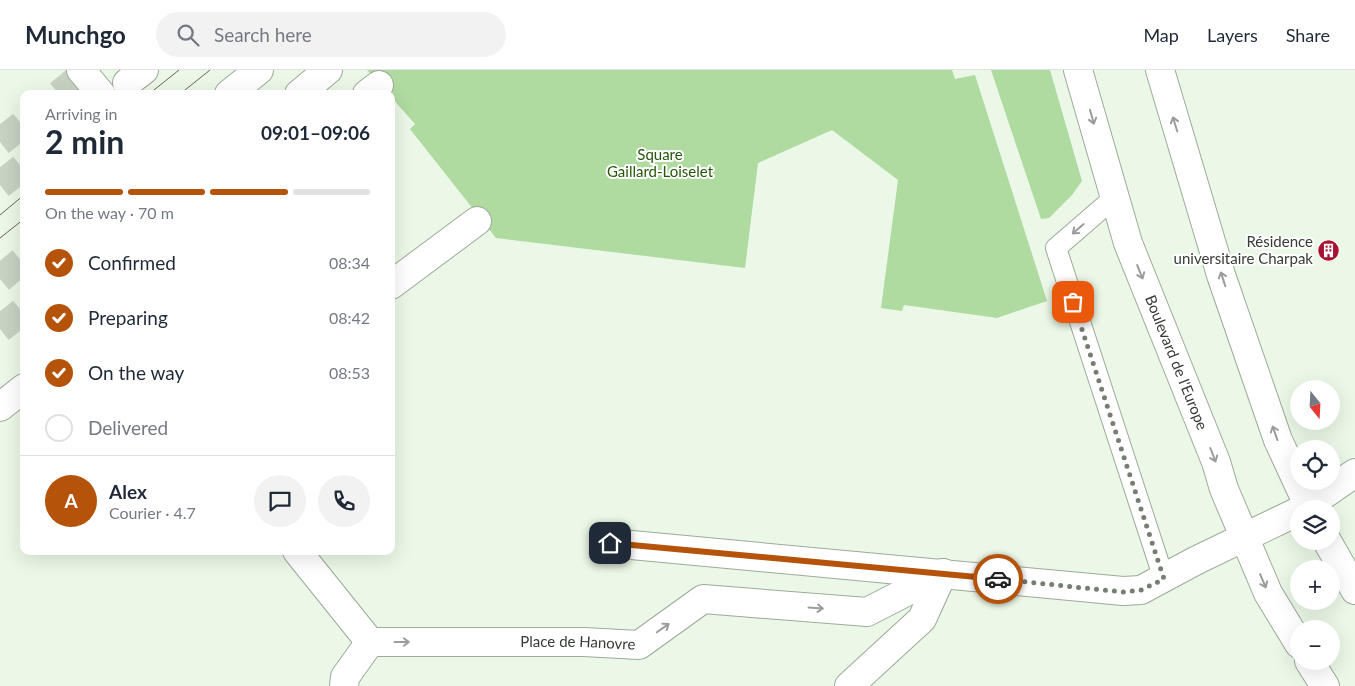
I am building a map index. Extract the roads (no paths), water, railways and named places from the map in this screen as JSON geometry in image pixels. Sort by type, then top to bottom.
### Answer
[{"type":"street","points":[[81,70],[98,90]]},
{"type":"street","points":[[304,90],[328,70]]},
{"type":"street","name":"Boulevard de l'Europe","points":[[1078,70],[1128,243],[1244,536],[1268,593],[1290,629]]},
{"type":"street","points":[[1160,70],[1221,274],[1278,440],[1301,500]]},
{"type":"street","points":[[235,90],[258,71]]},
{"type":"street","points":[[395,282],[477,221]]},
{"type":"street","points":[[0,407],[20,391]]},
{"type":"street","points":[[1318,500],[1355,473]]},
{"type":"street","points":[[610,543],[943,573],[1123,592],[1141,590],[1244,536],[1290,516]]},
{"type":"street","points":[[1332,550],[1355,590]]},
{"type":"street","points":[[300,555],[370,642],[345,677],[344,686]]},
{"type":"street","points":[[849,686],[922,619],[943,573]]},
{"type":"street","name":"Place de Hanovre","points":[[370,642],[584,642],[639,645],[703,599],[868,612],[943,573]]},
{"type":"street","points":[[1315,670],[1325,686]]},
{"type":"lane","points":[[1114,197],[1056,248],[1164,579]]},
{"type":"tunnel","points":[[64,90],[88,70]]},
{"type":"tunnel","points":[[0,142],[20,126]]},
{"type":"tunnel","points":[[0,185],[20,169]]},
{"type":"tunnel","points":[[0,279],[20,262]]},
{"type":"tunnel","points":[[0,329],[20,313]]},
{"type":"tram line","points":[[154,90],[179,70]]},
{"type":"tram line","points":[[185,90],[210,70]]},
{"type":"tram line","points":[[0,215],[20,198]]},
{"type":"tram line","points":[[0,238],[20,222]]},
{"type":"place","name":"Résidence universitaire Charpak","points":[[1329,251]]},
{"type":"park label","name":"Square Gaillard-Loiselet","points":[[660,164]]}]
